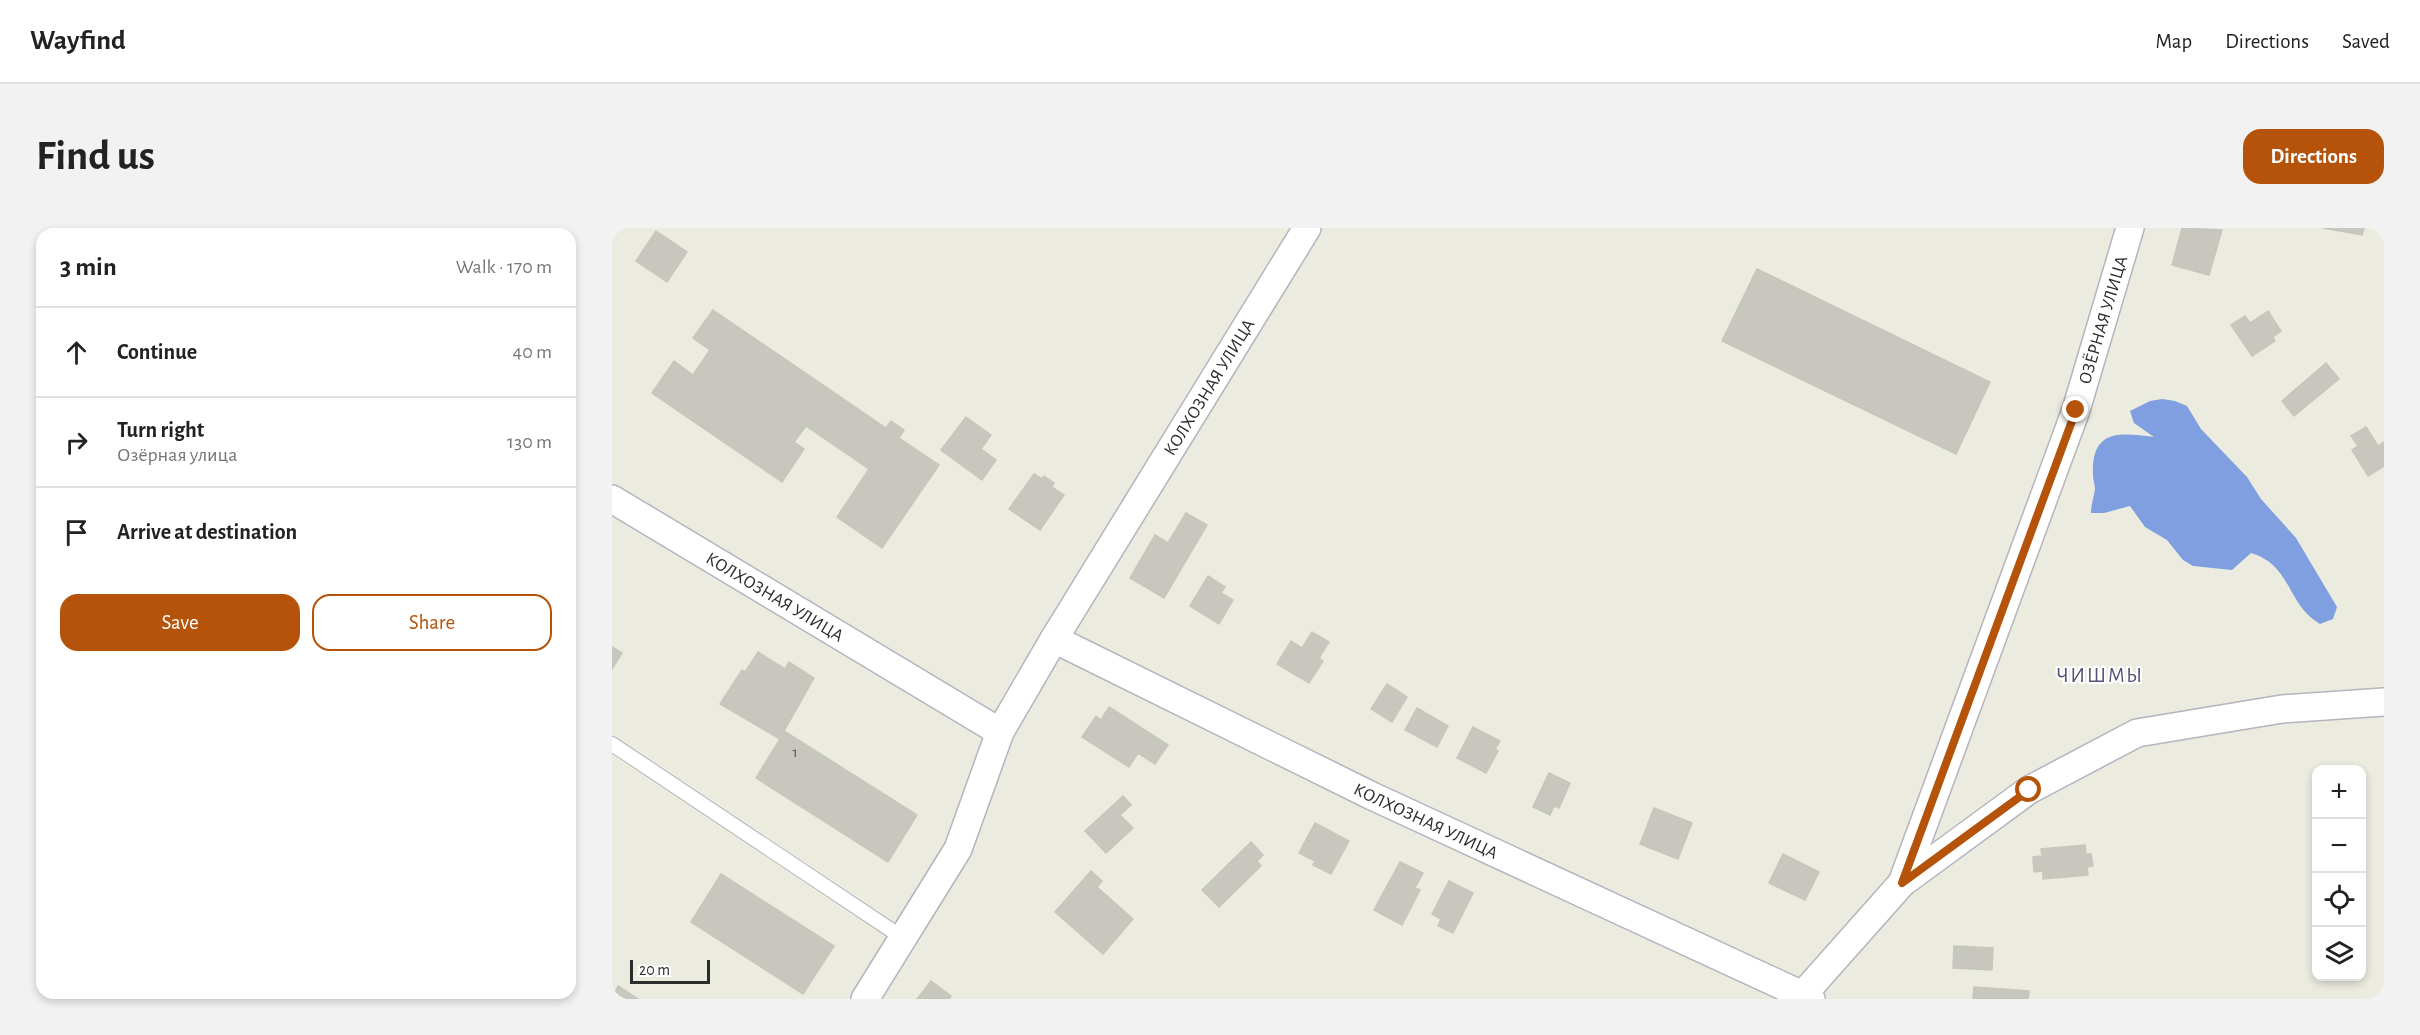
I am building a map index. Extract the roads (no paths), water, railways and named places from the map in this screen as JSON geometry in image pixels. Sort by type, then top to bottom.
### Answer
[{"type":"street","name":"КОЛХОЗНАЯ УЛИЦА","points":[[865,999],[958,849],[1000,732],[1054,639],[1307,228]]},
{"type":"street","name":"ОЗЁРНАЯ УЛИЦА","points":[[1902,883],[2076,410],[2130,228]]},
{"type":"street","name":"КОЛХОЗНАЯ УЛИЦА","points":[[612,499],[1000,732]]},
{"type":"street","name":"КОЛХОЗНАЯ УЛИЦА","points":[[1054,639],[1372,796],[1804,997]]},
{"type":"street","points":[[1804,997],[1902,883],[2029,790],[2137,733],[2282,709],[2384,702]]},
{"type":"lane","points":[[612,744],[903,938]]},
{"type":"water","points":[[2162,399],[2187,406],[2201,429],[2247,477],[2261,499],[2296,538],[2337,607],[2333,619],[2320,624],[2309,616],[2274,566],[2251,553],[2232,570],[2193,566],[2183,560],[2167,540],[2145,527],[2130,506],[2104,513],[2091,513],[2095,489],[2094,460],[2097,449],[2109,437],[2118,435],[2154,437],[2134,423],[2130,411],[2150,401]]},
{"type":"district","name":"ЧИШМЫ","points":[[2100,675]]}]
